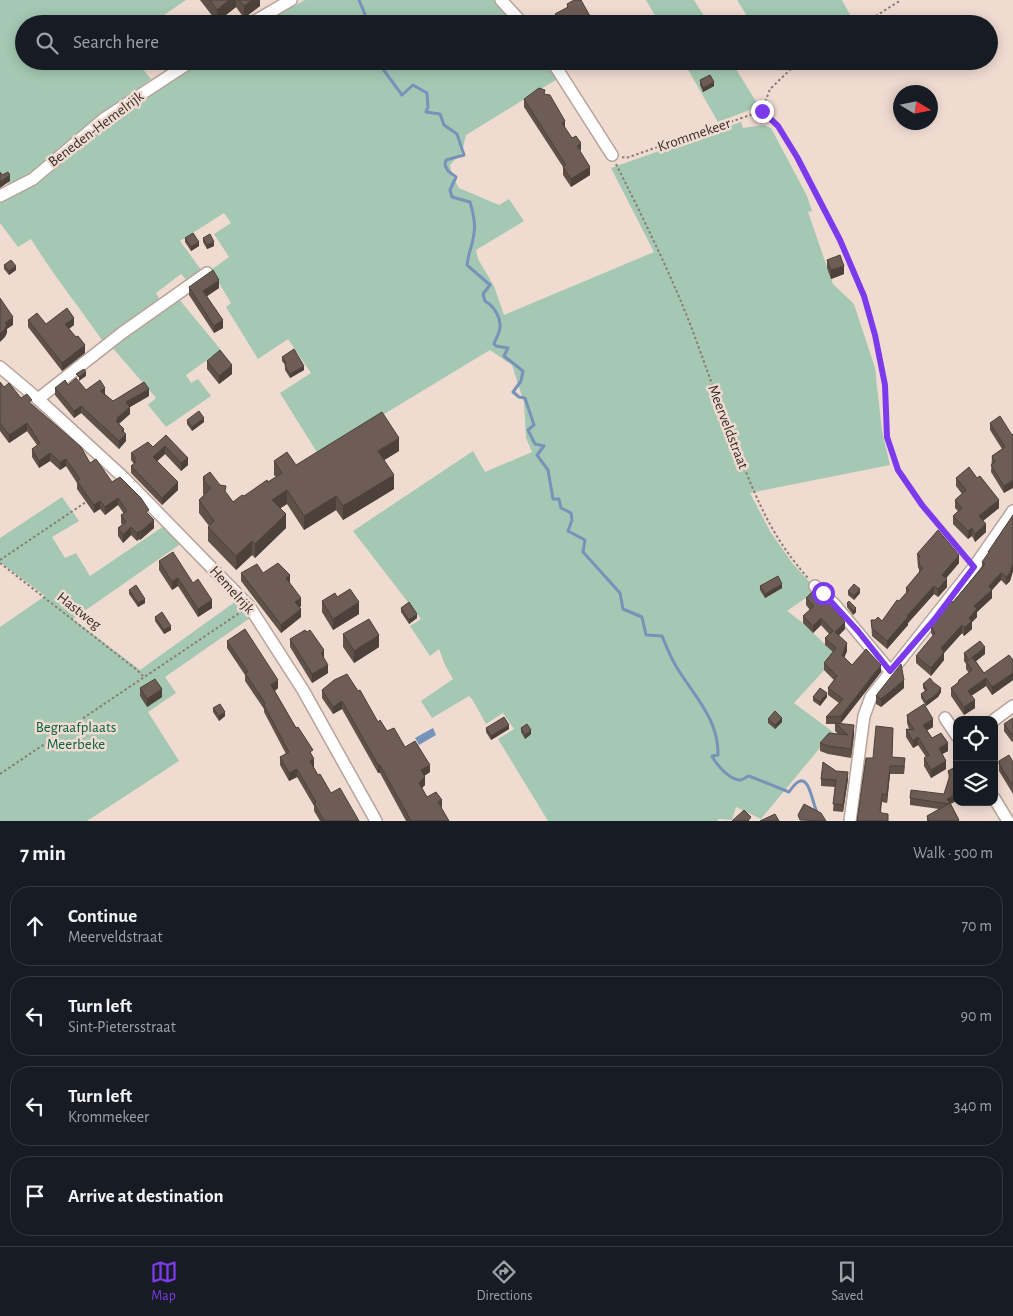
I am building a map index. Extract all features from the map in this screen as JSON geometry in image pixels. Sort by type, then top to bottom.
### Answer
[{"type":"street","points":[[265,15],[291,0]]},
{"type":"street","points":[[501,0],[515,15]]},
{"type":"street","name":"Beneden-Hemelrijk","points":[[0,196],[33,179],[105,118],[178,70]]},
{"type":"street","points":[[558,70],[612,155]]},
{"type":"street","points":[[38,399],[122,333],[207,273]]},
{"type":"street","name":"Hemelrijk","points":[[0,368],[38,399],[124,476],[250,606],[303,690],[376,821]]},
{"type":"street","points":[[850,821],[864,716],[872,697],[890,671],[934,620],[1013,511]]},
{"type":"street","points":[[814,586],[835,605],[890,671]]},
{"type":"street","points":[[998,717],[1013,706]]},
{"type":"street","points":[[945,718],[953,730]]},
{"type":"street","points":[[998,805],[1008,821]]},
{"type":"path","points":[[877,15],[901,0]]},
{"type":"path","points":[[790,70],[770,89],[762,111],[778,126],[797,157],[840,240],[864,296],[875,335],[885,385],[887,437],[898,470],[922,505],[974,567]]},
{"type":"path","name":"Krommekeer","points":[[626,158],[762,111]]},
{"type":"path","name":"Meerveldstraat","points":[[612,155],[664,262],[760,506],[774,533],[814,586]]},
{"type":"path","points":[[0,561],[90,499]]},
{"type":"path","name":"Hastweg","points":[[0,561],[144,677]]},
{"type":"path","points":[[0,774],[250,606]]},
{"type":"green space","points":[[0,0],[186,0],[164,15],[15,15],[15,70],[144,70],[151,79],[29,174],[10,186],[0,173]]},
{"type":"green space","points":[[305,0],[495,0],[509,15],[276,15]]},
{"type":"green space","points":[[646,0],[694,0],[703,15],[655,15]]},
{"type":"green space","points":[[737,0],[842,0],[850,15],[746,15]]},
{"type":"green space","points":[[188,70],[553,70],[559,78],[466,135],[462,152],[450,165],[452,176],[459,188],[499,205],[509,199],[524,221],[476,250],[478,259],[494,286],[504,315],[654,252],[611,168],[741,122],[743,128],[764,125],[771,128],[807,196],[812,211],[808,212],[833,284],[854,304],[875,368],[882,431],[890,465],[750,493],[771,533],[793,564],[817,590],[787,611],[803,623],[837,656],[794,703],[833,732],[761,819],[736,807],[732,820],[548,821],[498,739],[514,729],[503,713],[486,724],[469,696],[432,718],[421,701],[453,679],[439,649],[430,656],[410,626],[421,619],[353,531],[473,451],[485,472],[532,452],[526,438],[524,403],[512,365],[490,350],[318,454],[280,393],[311,373],[288,339],[258,359],[226,307],[231,303],[211,270],[229,257],[214,234],[231,223],[224,213],[180,241],[202,271],[187,281],[181,274],[156,293],[161,302],[104,343],[48,266],[31,239],[18,247],[0,223],[0,200],[49,171],[136,102]]},
{"type":"green space","points":[[688,70],[737,70],[757,103],[752,109],[718,122]]},
{"type":"green space","points":[[178,298],[221,350],[186,375],[191,383],[198,379],[211,396],[166,427],[148,405],[156,398],[111,346]]},
{"type":"green space","name":"Begraafplaats Meerbeke","points":[[62,497],[79,521],[52,537],[65,558],[76,553],[90,576],[164,526],[182,543],[73,619],[140,670],[239,599],[250,618],[165,677],[176,693],[148,712],[179,761],[87,821],[0,821],[0,627],[45,596],[0,562],[0,538]]},
{"type":"water","points":[[433,728],[436,735],[419,745],[415,738]]},
{"type":"building","points":[[210,0],[229,0],[217,10]]},
{"type":"building","points":[[239,0],[252,0],[244,6]]},
{"type":"building","points":[[574,0],[581,0],[589,15],[556,15],[568,7],[567,4]]},
{"type":"building","points":[[710,75],[714,82],[703,88],[700,80]]},
{"type":"building","points":[[539,88],[545,90],[544,94],[550,95],[565,121],[562,123],[572,138],[576,136],[581,143],[577,146],[590,167],[571,179],[563,167],[566,165],[524,99]]},
{"type":"building","points":[[0,172],[2,175],[8,172],[10,175],[0,182]]},
{"type":"building","points":[[193,233],[199,242],[191,247],[185,238]]},
{"type":"building","points":[[210,234],[214,242],[207,245],[203,238]]},
{"type":"building","points":[[840,255],[844,266],[831,270],[827,260]]},
{"type":"building","points":[[11,260],[16,266],[9,271],[4,265]]},
{"type":"building","points":[[213,270],[219,280],[203,291],[223,320],[214,326],[189,287]]},
{"type":"building","points":[[0,298],[13,317],[5,323],[7,325],[0,334]]},
{"type":"building","points":[[67,308],[74,318],[65,324],[85,345],[62,363],[28,320],[37,313],[46,324]]},
{"type":"building","points":[[294,349],[304,366],[290,374],[282,357]]},
{"type":"building","points":[[220,350],[232,365],[219,376],[207,361]]},
{"type":"building","points":[[84,369],[86,372],[79,377],[76,374]]},
{"type":"building","points":[[76,378],[86,390],[100,380],[105,388],[100,391],[113,401],[144,382],[149,389],[126,402],[130,407],[116,421],[126,434],[119,441],[81,406],[74,411],[55,388],[65,380],[68,385]]},
{"type":"building","points":[[0,382],[4,387],[9,383],[21,398],[27,394],[32,400],[29,402],[81,447],[90,463],[96,459],[112,482],[120,477],[141,498],[149,510],[146,512],[154,520],[140,532],[137,533],[131,527],[123,535],[118,528],[126,522],[121,515],[127,511],[118,498],[105,507],[100,501],[94,505],[77,481],[80,479],[66,459],[60,462],[50,453],[39,461],[32,449],[40,443],[27,423],[9,435],[0,423]]},
{"type":"building","points":[[199,411],[204,418],[192,427],[187,420]]},
{"type":"building","points":[[382,412],[399,438],[378,451],[394,475],[343,506],[336,496],[304,516],[287,490],[272,500],[286,514],[255,544],[252,541],[236,556],[208,527],[214,521],[199,500],[211,488],[203,480],[205,479],[203,477],[210,472],[220,485],[226,486],[225,491],[233,502],[267,480],[268,482],[282,473],[274,461],[287,452],[296,465]]},
{"type":"building","points":[[1000,416],[1013,434],[1013,480],[1004,486],[991,465],[995,462],[992,456],[1005,447],[990,423]]},
{"type":"building","points":[[166,435],[188,458],[181,463],[165,446],[153,457],[178,482],[162,498],[131,466],[136,462],[134,460],[136,458],[131,453],[148,442],[153,447]]},
{"type":"building","points":[[969,467],[977,478],[980,476],[999,500],[979,516],[986,524],[975,534],[972,528],[968,531],[953,516],[962,508],[955,500],[966,490],[956,478]]},
{"type":"building","points":[[1013,515],[1013,563],[1010,573],[1006,577],[1001,573],[989,586],[992,590],[974,606],[977,609],[969,618],[972,621],[964,628],[962,625],[941,648],[944,652],[931,668],[916,656],[935,633],[931,626],[985,564],[982,562]]},
{"type":"building","points":[[938,530],[959,555],[942,575],[947,579],[938,589],[934,586],[887,641],[872,628],[871,620],[875,620],[878,617],[882,621],[897,600],[899,601],[909,590],[906,588],[923,568],[919,564],[920,556],[917,554]]},
{"type":"building","points":[[173,552],[193,583],[198,579],[212,600],[198,609],[178,578],[172,582],[159,561]]},
{"type":"building","points":[[278,563],[290,575],[286,578],[301,598],[295,602],[301,609],[281,625],[241,573],[257,564],[263,573]]},
{"type":"building","points":[[778,576],[782,584],[765,594],[760,586]]},
{"type":"building","points":[[854,584],[860,589],[854,596],[848,591]]},
{"type":"building","points":[[136,585],[145,599],[138,603],[129,590]]},
{"type":"building","points":[[350,589],[359,602],[333,619],[322,601],[335,593],[337,597]]},
{"type":"building","points":[[815,589],[830,603],[845,622],[835,632],[847,643],[842,655],[852,665],[866,649],[881,665],[841,716],[826,717],[843,699],[828,688],[837,676],[824,663],[836,648],[825,638],[833,631],[821,618],[813,626],[803,616],[814,606],[806,598]]},
{"type":"building","points":[[849,601],[856,608],[853,611],[847,603]]},
{"type":"building","points":[[409,602],[417,614],[409,620],[401,608]]},
{"type":"building","points":[[162,612],[171,626],[164,630],[155,617]]},
{"type":"building","points":[[369,619],[379,635],[354,651],[343,634]]},
{"type":"building","points":[[245,629],[278,680],[271,685],[296,728],[298,727],[313,750],[310,752],[314,759],[310,761],[318,775],[320,774],[331,793],[340,788],[359,821],[324,821],[314,803],[316,802],[297,769],[289,773],[280,757],[289,752],[264,705],[265,703],[245,673],[248,672],[227,641]]},
{"type":"building","points":[[305,630],[307,632],[310,630],[324,650],[321,653],[328,665],[312,674],[290,639]]},
{"type":"building","points":[[980,641],[985,647],[972,657],[984,673],[1009,655],[1013,660],[1013,673],[992,687],[986,678],[968,691],[975,700],[964,707],[951,688],[972,670],[966,661],[969,660],[964,653]]},
{"type":"building","points":[[901,664],[904,680],[881,699],[876,696],[878,693]]},
{"type":"building","points":[[347,674],[358,691],[360,690],[378,722],[380,720],[387,731],[394,728],[405,747],[415,741],[430,765],[421,770],[425,777],[419,783],[427,797],[436,792],[442,800],[438,802],[449,821],[411,821],[342,701],[333,707],[322,690],[334,680]]},
{"type":"building","points":[[930,678],[941,688],[938,693],[926,702],[921,694],[927,690],[923,684]]},
{"type":"building","points":[[155,679],[162,689],[147,699],[140,688]]},
{"type":"building","points":[[820,688],[827,693],[820,702],[813,697]]},
{"type":"building","points":[[220,704],[225,712],[219,716],[213,708]]},
{"type":"building","points":[[924,704],[933,719],[923,725],[932,738],[941,733],[948,743],[939,748],[946,761],[931,770],[924,758],[929,755],[918,737],[913,741],[906,729],[914,730],[907,715]]},
{"type":"building","points":[[775,711],[782,718],[775,725],[768,719]]},
{"type":"building","points":[[504,717],[509,725],[491,736],[486,728]]},
{"type":"building","points":[[1013,718],[1013,734],[1012,735],[1004,724]]},
{"type":"building","points":[[835,723],[854,725],[851,749],[820,743],[829,733],[848,735]]},
{"type":"building","points":[[527,724],[531,730],[525,735],[521,728]]},
{"type":"building","points":[[876,726],[893,728],[892,757],[905,758],[904,766],[890,766],[887,794],[882,794],[880,811],[888,814],[888,821],[857,821],[866,758],[873,758]]},
{"type":"building","points":[[1009,755],[1013,762],[1013,786],[999,764],[999,761]]},
{"type":"building","points":[[823,762],[836,771],[848,772],[843,805],[833,804],[836,780],[821,779]]},
{"type":"building","points":[[953,768],[953,796],[947,799],[949,804],[910,798],[911,790],[944,794],[950,775],[948,771]]},
{"type":"building","points":[[950,803],[959,820],[929,821],[927,816]]},
{"type":"building","points":[[804,804],[821,813],[826,821],[800,820],[798,815]]},
{"type":"building","points":[[744,810],[751,817],[748,821],[732,821]]},
{"type":"building","points":[[775,814],[779,821],[760,821]]},
{"type":"waterway","points":[[359,0],[365,15]]},
{"type":"waterway","points":[[384,70],[402,95],[413,85],[427,93],[428,107],[426,112],[440,114],[444,125],[457,134],[464,155],[446,160],[445,165],[448,171],[456,177],[450,190],[452,197],[470,202],[473,214],[475,229],[467,265],[490,285],[483,294],[485,301],[495,310],[499,318],[499,334],[494,344],[508,348],[504,356],[523,371],[521,381],[513,392],[519,397],[525,398],[534,425],[528,430],[535,444],[544,446],[537,455],[548,470],[553,499],[559,499],[561,508],[571,513],[572,520],[568,531],[585,540],[583,552],[620,593],[623,609],[642,617],[646,635],[662,636],[674,663],[711,721],[715,731],[718,755],[712,756],[720,767],[737,780],[749,776],[789,792],[796,784],[801,781],[805,782],[817,812]]},
{"type":"route","points":[[762,111],[778,126],[797,157],[840,240],[864,296],[875,335],[885,385],[887,437],[898,470],[922,505],[974,567],[934,620],[890,671],[858,631],[823,593]]}]
